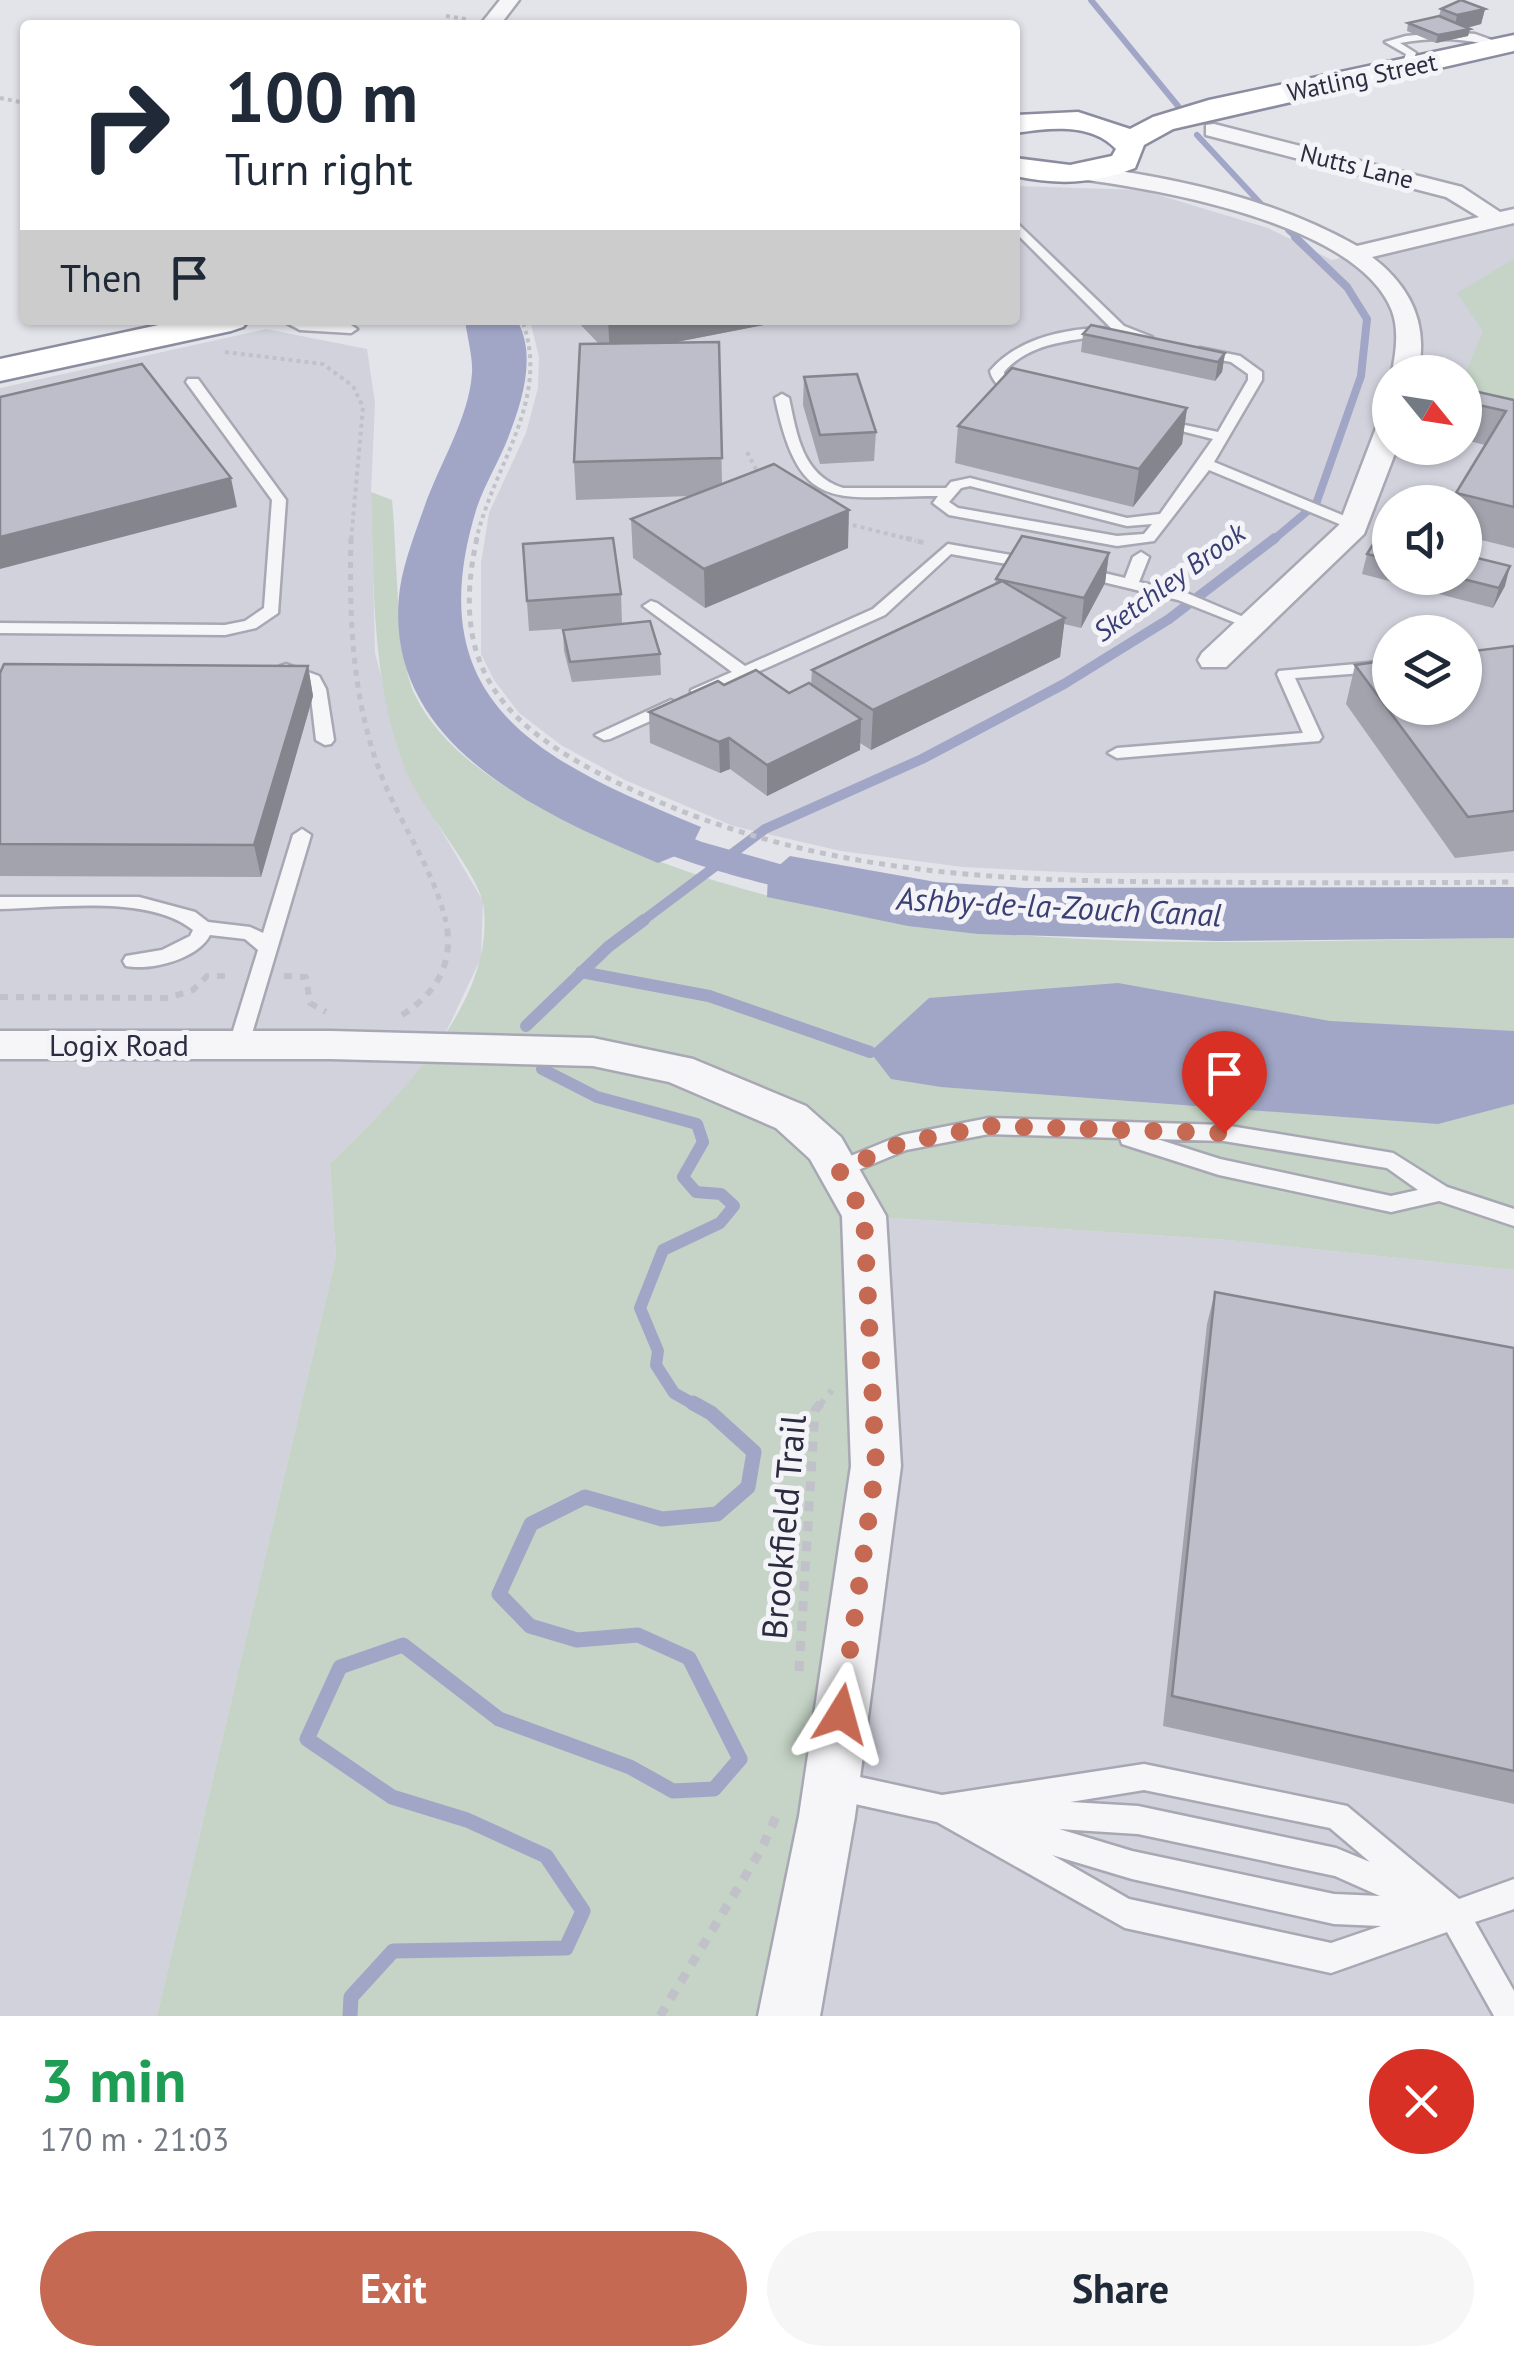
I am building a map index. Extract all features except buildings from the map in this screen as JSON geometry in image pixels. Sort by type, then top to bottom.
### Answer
[{"type":"highway","name":"Watling Street","points":[[1072,174],[1108,169],[1163,123],[1211,120],[1509,45]]},
{"type":"highway","points":[[1063,120],[1103,128],[1130,148]]},
{"type":"highway","name":"Watling Street","points":[[1020,124],[1211,120]]},
{"type":"highway","points":[[1020,168],[1072,174]]},
{"type":"highway","points":[[1020,176],[1072,174]]},
{"type":"highway","points":[[0,370],[220,334]]},
{"type":"street","points":[[494,20],[510,0]]},
{"type":"street","name":"Nutts Lane","points":[[1211,120],[1454,192],[1504,217]]},
{"type":"street","points":[[1130,148],[1194,192]]},
{"type":"street","points":[[1072,174],[1194,192],[1298,225],[1353,254],[1380,276],[1402,305],[1410,336],[1407,355]]},
{"type":"street","name":"Nutts Lane","points":[[1353,254],[1504,217]]},
{"type":"street","points":[[1214,660],[1242,619],[1317,566],[1372,463]]},
{"type":"street","name":"Logix Road","points":[[0,1045],[330,1044],[593,1052],[678,1069],[792,1117],[826,1148],[864,1216],[876,1466],[832,1785],[789,2016]]},
{"type":"lane","points":[[1020,230],[1120,329],[1156,342]]},
{"type":"lane","points":[[298,325],[351,329]]},
{"type":"lane","points":[[1038,397],[1020,393],[999,380],[997,371],[1003,362],[1034,344],[1120,329]]},
{"type":"lane","points":[[948,492],[940,504],[954,512],[1116,541],[1142,541],[1206,464],[1252,388],[1256,372],[1236,359],[1188,349]]},
{"type":"lane","points":[[0,628],[225,630],[250,625],[272,610],[278,500],[192,382]]},
{"type":"lane","points":[[782,398],[797,463],[826,486],[842,492],[948,492],[970,482],[1126,522],[1164,518]]},
{"type":"lane","points":[[1149,421],[1222,437]]},
{"type":"lane","points":[[1206,464],[1342,521]]},
{"type":"lane","points":[[604,735],[880,612],[948,549],[1131,582],[1183,596],[1242,619]]},
{"type":"lane","points":[[1131,582],[1142,557]]},
{"type":"lane","points":[[651,606],[744,673]]},
{"type":"lane","points":[[1117,753],[1313,737],[1285,674],[1372,667]]},
{"type":"lane","points":[[262,668],[293,669],[311,676],[318,689],[326,740]]},
{"type":"lane","points":[[238,1047],[302,835]]},
{"type":"lane","points":[[0,903],[151,904],[194,916],[203,928],[250,933],[267,947]]},
{"type":"lane","points":[[133,961],[166,956],[198,940],[203,928]]},
{"type":"lane","points":[[839,1170],[902,1143],[989,1126],[1224,1133],[1393,1161],[1438,1193],[1514,1218]]},
{"type":"lane","points":[[1114,1132],[1220,1167],[1336,1194],[1391,1204],[1438,1193]]},
{"type":"lane","points":[[942,1809],[1144,1777],[1336,1816],[1453,1913],[1511,2016]]},
{"type":"lane","points":[[832,1785],[942,1809],[1132,1865],[1334,1908],[1453,1913]]},
{"type":"lane","points":[[942,1809],[1126,1913],[1331,1958],[1514,1894]]},
{"type":"lane","points":[[942,1809],[1138,1820],[1336,1862],[1453,1913]]},
{"type":"path","points":[[523,325],[532,357],[530,389],[483,512],[473,564],[469,626],[487,682],[515,719],[552,748],[619,785],[749,840],[918,874],[1099,882],[1514,882]]},
{"type":"path","points":[[220,334],[234,354],[302,357],[328,366],[355,384],[363,407],[352,594],[357,692],[377,764],[447,912],[449,956],[434,989],[398,1018],[411,1026]]},
{"type":"path","points":[[0,998],[168,998],[194,990],[207,976],[306,977],[310,1003],[340,1016]]},
{"type":"path","name":"Brookfield Trail","points":[[799,1680],[814,1410],[838,1383]]},
{"type":"path","points":[[660,2016],[761,1850],[782,1802]]},
{"type":"shaded area","points":[[1020,186],[1142,190],[1268,228],[1332,260],[1514,216],[1514,873],[1084,873],[963,867],[841,851],[733,826],[625,780],[561,745],[519,713],[494,680],[481,654],[481,563],[489,513],[526,433],[538,388],[539,357],[531,325],[1020,325]]},
{"type":"shaded area","points":[[266,329],[367,349],[375,403],[371,492],[375,653],[407,772],[483,901],[481,958],[438,1049],[415,1080],[330,1164],[336,1257],[157,2016],[0,2016],[0,388]]},
{"type":"shaded area","points":[[864,1216],[1228,1240],[1514,1270],[1514,2016],[789,2016]]},
{"type":"green space","points":[[1514,259],[1514,431],[1482,423],[1482,355],[1473,355],[1483,331],[1457,293]]},
{"type":"green space","points":[[371,492],[392,500],[404,655],[415,695],[442,735],[479,768],[521,796],[563,819],[675,867],[791,901],[909,923],[1029,936],[1272,942],[1514,938],[1514,1270],[1228,1240],[864,1216],[876,1466],[789,2016],[157,2016],[336,1257],[330,1164],[383,1111],[436,1047],[475,977],[484,940],[479,890],[406,771],[386,703],[374,599]]},
{"type":"water","points":[[466,325],[519,325],[527,364],[522,394],[477,507],[462,575],[464,632],[479,679],[507,717],[545,750],[591,778],[701,827],[690,850],[658,863],[519,796],[477,766],[442,731],[415,690],[400,643],[400,588],[417,527],[465,407],[472,367]]},
{"type":"water","points":[[790,856],[936,882],[1025,888],[1514,887],[1514,938],[1217,941],[978,934],[908,926],[767,897],[768,875]]},
{"type":"water","points":[[1118,983],[1330,1021],[1514,1031],[1514,1104],[1438,1124],[941,1087],[891,1079],[870,1052],[929,998]]},
{"type":"waterway","name":"Sketchley Brook","points":[[1091,0],[1178,106]]},
{"type":"waterway","name":"Sketchley Brook","points":[[1197,135],[1261,204]]},
{"type":"waterway","name":"Sketchley Brook","points":[[1288,230],[1298,239]]},
{"type":"waterway","name":"Sketchley Brook","points":[[1272,541],[1316,504],[1361,376],[1367,319],[1347,287],[1295,237]]},
{"type":"waterway","name":"Sketchley Brook","points":[[641,922],[765,829],[922,759],[1064,684],[1169,619],[1275,538]]},
{"type":"waterway","name":"Ashby-de-la-Zouch Canal","points":[[643,830],[690,850],[818,886]]},
{"type":"waterway","points":[[582,972],[644,920]]},
{"type":"waterway","points":[[526,1026],[582,972]]},
{"type":"waterway","points":[[582,972],[709,996],[870,1052]]},
{"type":"waterway","points":[[542,1069],[597,1097],[697,1124],[703,1142],[683,1177],[696,1192],[721,1194],[734,1206],[720,1223],[663,1250],[640,1308],[658,1351],[656,1365],[674,1393],[697,1406]]},
{"type":"waterway","points":[[350,2016],[351,1997],[393,1951],[566,1948],[583,1911],[546,1856],[467,1820],[392,1797],[307,1739],[340,1667],[403,1645],[499,1719],[630,1767],[673,1791],[714,1789],[740,1759],[689,1658],[638,1635],[577,1640],[530,1626],[499,1594],[531,1524],[585,1497],[662,1519],[717,1514],[748,1487],[754,1452],[711,1413],[693,1403]]},
{"type":"route","points":[[841,1714],[876,1466],[864,1216],[839,1170],[902,1143],[989,1126],[1224,1133]]}]
